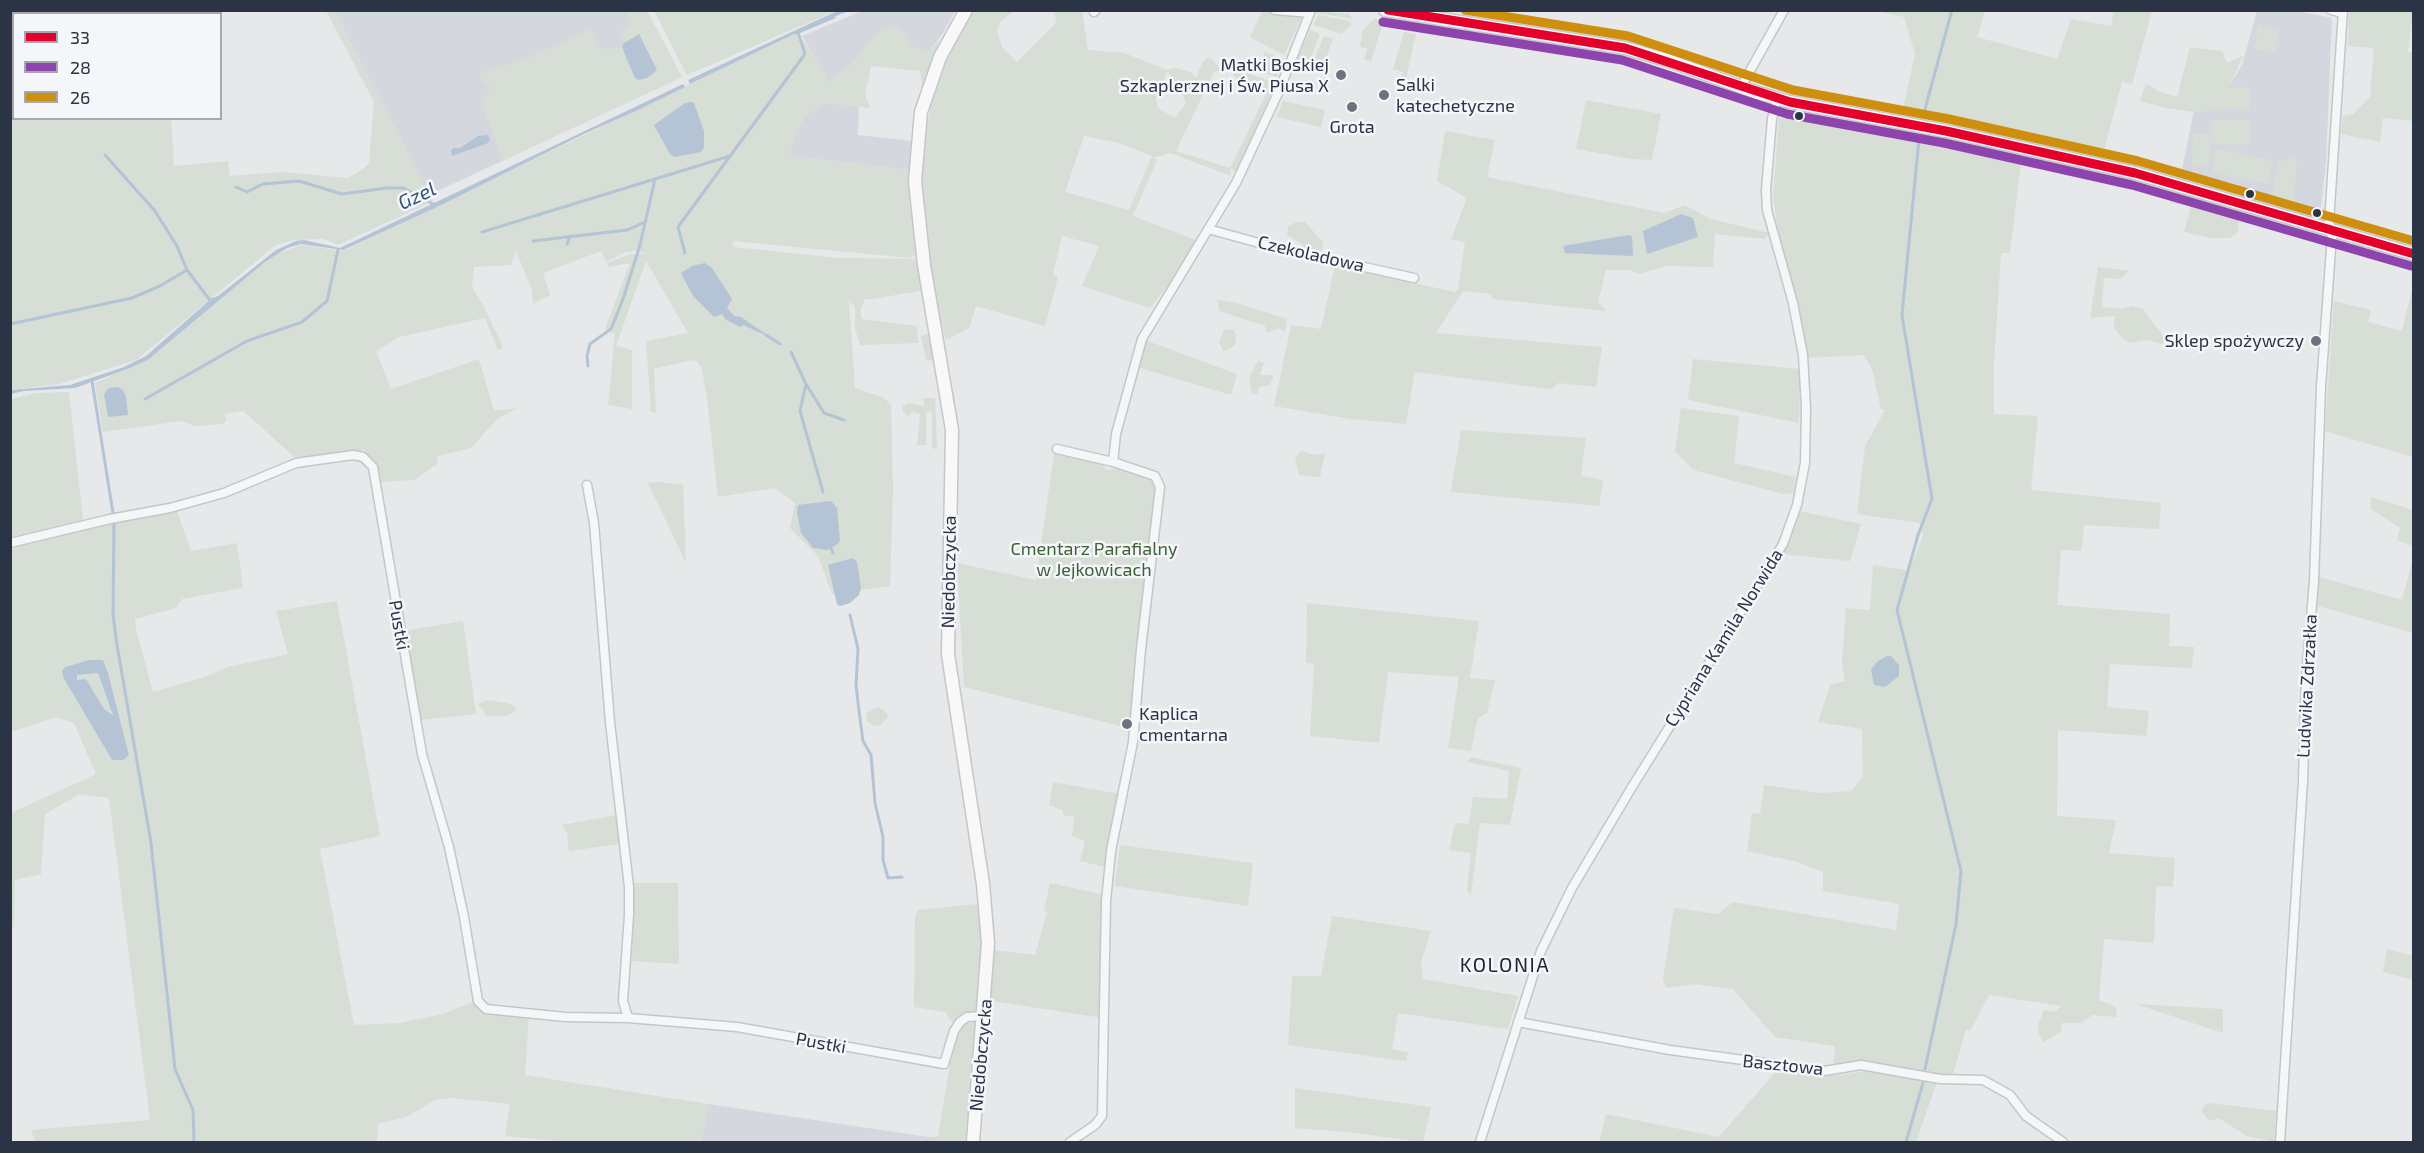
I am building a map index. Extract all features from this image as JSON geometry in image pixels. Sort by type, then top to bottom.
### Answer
[{"type":"street","name":"Niedobczycka","points":[[966,10],[940,57],[921,112],[915,181],[924,265],[952,430],[948,654],[983,884],[988,943],[973,1143]]},
{"type":"street","points":[[1113,462],[1116,434],[1142,339],[1236,183],[1279,92],[1310,12],[1275,10]]},
{"type":"street","points":[[1384,10],[1625,48],[1667,60],[1777,99],[1946,131],[2111,167],[2185,186],[2414,254]]},
{"type":"street","points":[[1741,87],[1784,10]]},
{"type":"street","points":[[2331,10],[2343,12]]},
{"type":"street","name":"Ludwika Zdrzałka","points":[[2280,1143],[2303,781],[2306,679],[2314,580],[2343,12]]},
{"type":"street","name":"Cypriana Kamila Norwida","points":[[1480,1143],[1541,951],[1572,888],[1783,544],[1797,505],[1805,463],[1806,408],[1803,355],[1793,303],[1767,210],[1766,190],[1777,99]]},
{"type":"street","name":"Czekoladowa","points":[[1208,229],[1270,246],[1414,278]]},
{"type":"street","points":[[1057,449],[1113,462],[1155,476],[1160,487],[1161,499],[1141,649],[1133,741],[1111,851],[1106,901],[1102,1116],[1095,1125],[1071,1143]]},
{"type":"street","name":"Pustki","points":[[10,543],[110,519],[170,508],[224,493],[296,463],[353,455],[369,461],[373,467],[422,754],[449,847],[465,917],[477,1001],[486,1009],[565,1017],[628,1018],[736,1027],[944,1064],[954,1031],[960,1022],[966,1017],[984,1016]]},
{"type":"street","points":[[587,485],[594,523],[610,722],[629,887],[623,1001],[628,1018]]},
{"type":"street","name":"Basztowa","points":[[1518,1022],[1670,1050],[1824,1071],[1861,1065],[1940,1079],[1983,1080],[2010,1095],[2026,1116],[2061,1142]]},
{"type":"shaded area","points":[[335,11],[647,11],[682,77],[429,195]]},
{"type":"shaded area","points":[[862,11],[955,11],[943,33],[928,52],[895,41],[898,28],[829,82],[802,36]]},
{"type":"shaded area","points":[[2257,11],[2296,11],[2332,18],[2326,161],[2320,216],[2182,170],[2195,105],[2215,108],[2242,65]]},
{"type":"shaded area","points":[[824,103],[859,106],[858,135],[913,141],[910,170],[789,156],[794,137],[805,117]]},
{"type":"shaded area","points":[[708,1104],[938,1137],[937,1142],[701,1142]]},
{"type":"green space","points":[[163,10],[164,12],[12,12],[12,120],[171,120],[174,166],[228,161],[230,176],[282,172],[348,178],[369,163],[374,102],[326,11],[335,11],[433,201],[338,245],[324,239],[294,240],[276,245],[136,360],[59,384],[11,390],[10,11]]},
{"type":"green space","points":[[625,10],[646,11],[682,77],[502,161],[481,101],[491,88],[479,80],[481,72],[521,60],[592,29],[601,49],[622,47],[629,68],[657,70],[639,35],[626,42],[618,36],[622,30],[631,26]]},
{"type":"green space","points":[[1053,10],[1082,11],[1088,50],[1124,53],[1167,70],[1174,68],[1191,72],[1196,78],[1203,61],[1210,57],[1222,70],[1214,72],[1176,151],[1230,168],[1268,90],[1233,76],[1235,69],[1276,83],[1236,172],[1230,169],[1231,176],[1170,153],[1153,158],[1157,160],[1133,216],[1198,241],[1182,268],[1150,308],[1082,286],[1099,246],[1062,236],[1053,274],[1058,277],[1045,326],[976,306],[969,328],[946,340],[937,306],[923,220],[922,180],[925,139],[931,106],[946,63],[971,11],[1014,11],[1001,21],[997,31],[1002,47],[1017,62],[1057,22]],"holes":[[[1167,71],[1180,88],[1186,103],[1175,118],[1158,108],[1156,99]],[[1084,136],[1119,143],[1152,156],[1129,210],[1065,192]]]},
{"type":"green space","points":[[654,11],[835,11],[687,75]]},
{"type":"green space","points":[[1262,11],[1303,14],[1284,55],[1250,37]]},
{"type":"green space","points":[[1317,11],[1349,14],[1353,19],[1317,13]]},
{"type":"green space","points":[[1875,11],[1985,11],[1977,37],[2057,59],[2071,19],[2111,26],[2114,11],[2152,11],[2132,84],[2122,82],[2102,158],[1902,113],[1915,54],[1904,17]]},
{"type":"green space","points":[[2349,11],[2413,11],[2408,52],[2413,53],[2413,121],[2383,118],[2380,142],[2341,134],[2343,116],[2353,114],[2370,97],[2374,48],[2348,46]]},
{"type":"green space","points":[[1318,15],[1350,21],[1351,25],[1342,34],[1313,25]]},
{"type":"green space","points":[[1374,19],[1384,20],[1371,61],[1364,60],[1367,48],[1360,47],[1363,30]]},
{"type":"green space","points":[[895,26],[902,29],[913,47],[928,52],[939,40],[923,90],[920,71],[871,66],[865,94],[870,108],[824,103],[805,117],[794,137],[789,156],[910,170],[916,254],[911,258],[732,241],[734,247],[838,258],[916,259],[918,262],[925,290],[865,299],[860,312],[862,319],[917,326],[918,343],[860,345],[855,328],[855,307],[849,301],[855,388],[884,398],[891,405],[893,489],[890,586],[832,594],[818,556],[790,528],[795,503],[775,488],[718,497],[708,406],[702,369],[698,362],[692,360],[654,369],[656,413],[651,412],[646,341],[688,333],[646,261],[616,346],[632,350],[632,409],[608,405],[615,334],[605,329],[630,263],[608,267],[607,263],[631,254],[645,254],[636,251],[626,252],[606,262],[601,251],[543,273],[550,295],[533,304],[532,290],[516,251],[511,265],[474,267],[472,287],[503,347],[498,350],[485,318],[399,337],[376,351],[391,389],[479,359],[494,411],[517,408],[496,420],[471,448],[438,456],[437,464],[414,480],[380,482],[365,450],[299,461],[243,411],[224,414],[227,420],[223,424],[196,426],[180,421],[103,432],[95,383],[152,357],[260,266],[279,253],[301,245],[343,251],[797,33],[829,81],[852,63],[876,33]]},
{"type":"green space","points":[[2258,26],[2279,29],[2276,52],[2255,49]]},
{"type":"green space","points":[[1310,30],[1320,34],[1308,64],[1297,60]]},
{"type":"green space","points":[[1404,32],[1416,34],[1404,87],[1400,83],[1403,72],[1393,69]]},
{"type":"green space","points":[[1324,36],[1333,39],[1322,69],[1312,65]]},
{"type":"green space","points":[[2190,47],[2222,51],[2227,63],[2243,56],[2228,88],[2250,87],[2249,111],[2231,108],[2194,112],[2140,101],[2146,83],[2158,91],[2177,97]]},
{"type":"green space","points":[[1265,52],[1284,59],[1277,77],[1257,71]]},
{"type":"green space","points":[[1586,100],[1661,114],[1652,160],[1631,159],[1576,149]]},
{"type":"green space","points":[[1283,101],[1325,110],[1321,127],[1277,117]]},
{"type":"green space","points":[[1810,117],[1848,121],[1854,119],[1919,129],[1914,178],[1922,130],[2022,155],[2010,253],[2001,253],[1994,365],[1994,414],[2038,416],[2031,490],[2161,503],[2159,529],[2084,525],[2081,551],[2061,550],[2057,605],[2170,614],[2169,646],[2194,647],[2192,668],[2110,664],[2107,707],[2149,711],[2146,736],[2058,730],[2057,816],[2116,820],[2109,853],[2175,858],[2173,887],[2156,886],[2154,943],[2104,939],[2099,1001],[2108,1003],[2117,1009],[2116,1017],[2092,1015],[2081,1023],[2062,1023],[2061,1032],[2043,1042],[2039,1035],[2038,1025],[2044,1010],[2055,1012],[2061,1006],[1989,995],[1970,1031],[1966,1030],[1953,1074],[1941,1075],[1878,1064],[1833,1068],[1835,1046],[1775,1037],[1733,989],[1694,984],[1666,988],[1663,979],[1674,908],[1718,914],[1733,902],[1896,930],[1899,904],[1823,891],[1823,872],[1798,862],[1747,851],[1752,813],[1760,814],[1764,785],[1820,793],[1851,791],[1863,777],[1862,729],[1818,722],[1830,685],[1845,681],[1842,661],[1846,608],[1870,610],[1873,565],[1906,570],[1914,559],[1923,535],[1920,523],[1857,514],[1865,446],[1885,410],[1881,409],[1872,369],[1864,355],[1808,358],[1803,330],[1781,249],[1773,198],[1779,118],[1810,121]]},
{"type":"green space","points":[[2212,120],[2251,120],[2250,145],[2211,144]]},
{"type":"green space","points":[[1445,131],[1495,140],[1487,177],[1664,213],[1685,205],[1710,219],[1770,233],[1764,239],[1715,234],[1713,267],[1666,266],[1639,274],[1630,270],[1606,270],[1598,302],[1606,311],[1493,299],[1491,294],[1463,291],[1436,333],[1602,347],[1596,387],[1558,383],[1551,389],[1415,372],[1406,424],[1350,419],[1274,406],[1291,325],[1321,329],[1335,266],[1455,292],[1458,289],[1465,242],[1451,239],[1467,198],[1437,181]]},
{"type":"green space","points":[[2193,134],[2210,134],[2209,165],[2192,165]]},
{"type":"green space","points":[[2216,149],[2273,160],[2268,184],[2212,173]]},
{"type":"green space","points":[[2297,159],[2294,204],[2272,196],[2278,161]]},
{"type":"green space","points":[[2170,188],[2239,209],[2236,234],[2229,238],[2211,238],[2184,232],[2191,206],[2171,203]]},
{"type":"green space","points":[[1296,222],[1305,222],[1322,241],[1323,248],[1318,254],[1302,248],[1302,244],[1287,235],[1288,227]]},
{"type":"green space","points":[[2098,267],[2129,271],[2120,279],[2104,278],[2102,307],[2123,309],[2132,306],[2143,309],[2165,339],[2162,344],[2147,340],[2131,343],[2123,339],[2114,328],[2115,316],[2090,318]]},
{"type":"green space","points":[[2413,286],[2414,457],[2325,431],[2334,301],[2371,310],[2368,322],[2402,331]]},
{"type":"green space","points":[[1217,300],[1237,303],[1287,319],[1285,332],[1278,328],[1267,333],[1265,326],[1219,311]]},
{"type":"green space","points":[[1224,330],[1234,330],[1235,345],[1223,351],[1219,342]]},
{"type":"green space","points":[[930,333],[934,360],[926,361],[921,336]]},
{"type":"green space","points":[[1145,340],[1237,374],[1231,395],[1137,367]]},
{"type":"green space","points":[[1693,359],[1800,369],[1799,423],[1688,400]]},
{"type":"green space","points":[[1258,361],[1264,363],[1260,375],[1274,375],[1270,385],[1259,387],[1257,394],[1252,394],[1249,378]]},
{"type":"green space","points":[[69,392],[83,520],[11,537],[11,399],[36,393]]},
{"type":"green space","points":[[923,398],[935,398],[937,449],[932,448],[932,411],[926,412],[926,445],[917,445],[920,414],[912,412],[908,417],[902,411],[903,406],[908,403],[924,406]]},
{"type":"green space","points":[[1681,408],[1739,416],[1734,463],[1796,477],[1793,493],[1783,494],[1693,470],[1675,451]]},
{"type":"green space","points":[[1461,430],[1586,438],[1581,476],[1603,480],[1599,506],[1451,492]]},
{"type":"green space","points":[[1301,451],[1315,455],[1325,453],[1320,477],[1299,475],[1295,459]]},
{"type":"green space","name":"Cmentarz Parafialny w Jejkowicach","points":[[1054,453],[1103,464],[1106,470],[1116,469],[1138,475],[1154,482],[1158,493],[1135,667],[1132,729],[964,687],[957,563],[1036,580]]},
{"type":"green space","points":[[648,483],[683,485],[686,563]]},
{"type":"green space","points":[[2371,497],[2413,510],[2413,546],[2397,540],[2400,528],[2371,509]]},
{"type":"green space","points":[[177,511],[191,551],[237,543],[243,588],[182,599],[176,608],[135,619],[153,692],[205,677],[228,667],[288,654],[276,611],[337,601],[380,836],[320,849],[354,1025],[399,1023],[443,1014],[472,1002],[491,1013],[529,1016],[525,1075],[708,1104],[701,1142],[570,1142],[505,1136],[510,1104],[452,1098],[435,1100],[406,1117],[378,1124],[377,1142],[35,1142],[31,1130],[150,1120],[109,798],[80,794],[45,814],[41,874],[15,880],[14,927],[11,928],[11,813],[96,774],[74,723],[56,717],[11,732],[10,549],[88,528]],"holes":[[[89,660],[108,673],[129,755],[112,760],[63,677],[62,671],[65,667]]]},
{"type":"green space","points":[[1799,511],[1861,524],[1850,561],[1781,554]]},
{"type":"green space","points":[[2413,559],[2413,633],[2318,606],[2319,577],[2402,600]]},
{"type":"green space","points":[[1307,603],[1479,621],[1470,678],[1495,680],[1487,713],[1478,718],[1471,751],[1448,748],[1459,677],[1388,672],[1379,743],[1310,736],[1314,664],[1306,663]]},
{"type":"green space","points":[[463,621],[476,714],[421,720],[404,631]]},
{"type":"green space","points":[[98,673],[111,710],[116,717],[104,709],[86,679],[77,681],[76,675]]},
{"type":"green space","points":[[488,700],[508,703],[517,708],[513,713],[505,716],[487,716],[478,704]]},
{"type":"green space","points":[[878,707],[887,713],[888,717],[881,725],[874,726],[867,721],[867,713]]},
{"type":"green space","points":[[1470,757],[1521,768],[1510,825],[1480,823],[1471,895],[1467,891],[1471,853],[1449,850],[1455,823],[1469,824],[1473,797],[1507,799],[1509,771],[1468,762]]},
{"type":"green space","points":[[1053,782],[1120,794],[1104,867],[1080,861],[1085,841],[1072,836],[1074,817],[1063,815],[1063,811],[1049,805]]},
{"type":"green space","points":[[616,815],[619,844],[569,851],[567,833],[562,825]]},
{"type":"green space","points":[[1120,845],[1253,863],[1248,906],[1115,886]]},
{"type":"green space","points":[[633,883],[678,883],[679,964],[632,961]]},
{"type":"green space","points":[[1050,883],[1103,896],[1103,1018],[992,1001],[991,1003],[993,950],[1035,955],[1047,912],[1044,911]]},
{"type":"green space","points":[[976,904],[982,927],[984,981],[981,1011],[969,1012],[954,1024],[945,1012],[914,1007],[915,917],[918,910]]},
{"type":"green space","points":[[1332,916],[1431,931],[1421,962],[1423,979],[1518,996],[1508,1029],[1398,1013],[1392,1049],[1408,1052],[1406,1061],[1288,1045],[1292,976],[1321,976]]},
{"type":"green space","points":[[2387,949],[2413,956],[2413,980],[2383,972]]},
{"type":"green space","points":[[2136,1004],[2223,1009],[2223,1033]]},
{"type":"green space","points":[[979,1021],[971,1142],[937,1142],[950,1064],[958,1033],[966,1024]]},
{"type":"green space","points":[[1777,1070],[1841,1075],[1865,1071],[1920,1077],[1937,1082],[1916,1142],[1599,1142],[1606,1114],[1719,1137]]},
{"type":"green space","points":[[1295,1088],[1431,1107],[1423,1142],[1295,1128]]},
{"type":"green space","points":[[2208,1103],[2276,1111],[2274,1142],[2247,1136],[2219,1118],[2209,1121],[2201,1110]]},
{"type":"water","points":[[837,11],[849,11],[811,26],[690,84],[688,80]]},
{"type":"water","points":[[639,34],[657,70],[647,78],[639,80],[635,78],[622,47]]},
{"type":"water","points":[[683,84],[685,87],[638,110],[343,250],[301,244],[287,248],[265,262],[149,359],[130,368],[75,388],[11,394],[11,390],[70,385],[124,367],[146,356],[212,298],[218,296],[276,250],[304,240],[340,248]]},
{"type":"water","points":[[685,103],[694,103],[704,131],[704,147],[701,152],[675,157],[670,154],[654,125]]},
{"type":"water","points":[[488,135],[490,139],[488,143],[452,156],[453,148],[460,148],[478,136]]},
{"type":"water","points":[[1681,214],[1693,218],[1698,237],[1647,254],[1643,231]]},
{"type":"water","points":[[1632,236],[1633,256],[1565,253],[1563,246]]},
{"type":"water","points":[[705,263],[712,268],[732,299],[727,308],[734,316],[741,317],[770,337],[743,325],[740,327],[725,319],[722,314],[714,317],[693,296],[681,273],[692,266]]},
{"type":"water","points":[[118,387],[123,390],[126,397],[128,415],[108,417],[104,394],[109,388]]},
{"type":"water","points":[[831,501],[837,508],[840,540],[838,544],[827,550],[813,548],[801,533],[798,505]]},
{"type":"water","points":[[853,558],[857,562],[861,588],[859,595],[850,603],[840,606],[837,604],[828,565]]},
{"type":"water","points":[[1887,656],[1891,656],[1899,665],[1899,676],[1885,687],[1874,685],[1871,669]]},
{"type":"water","points":[[89,660],[103,660],[129,755],[123,760],[112,760],[63,677],[62,671],[65,667]],"holes":[[[98,673],[114,716],[104,709],[86,679],[77,680],[77,675]]]},
{"type":"waterway","points":[[1925,109],[1952,10]]},
{"type":"waterway","name":"Gzel","points":[[796,33],[834,17]]},
{"type":"waterway","points":[[685,253],[678,227],[805,54],[798,32]]},
{"type":"waterway","points":[[1919,139],[1902,315],[1932,499],[1918,535],[1897,610],[1961,871],[1956,924],[1925,1069]]},
{"type":"waterway","points":[[105,155],[155,211],[177,246],[187,270],[212,303]]},
{"type":"waterway","points":[[482,232],[730,156]]},
{"type":"waterway","points":[[588,366],[587,356],[590,344],[611,329],[623,299],[640,245],[655,179]]},
{"type":"waterway","points":[[236,187],[247,192],[263,184],[299,181],[342,194],[403,188],[435,205]]},
{"type":"waterway","points":[[533,241],[627,230],[645,222]]},
{"type":"waterway","points":[[567,244],[570,236]]},
{"type":"waterway","points":[[145,399],[247,341],[302,322],[327,301],[338,250]]},
{"type":"waterway","points":[[10,324],[132,298],[160,286],[187,270]]},
{"type":"waterway","points":[[766,335],[780,344]]},
{"type":"waterway","points":[[791,352],[806,384],[800,411],[823,492]]},
{"type":"waterway","points":[[92,381],[113,513]]},
{"type":"waterway","points":[[806,384],[824,413],[844,420]]},
{"type":"waterway","points":[[114,522],[113,615],[151,843],[175,1069],[193,1110],[194,1142]]},
{"type":"waterway","points":[[831,548],[833,553]]},
{"type":"waterway","points":[[850,615],[858,649],[856,685],[863,741],[871,755],[875,803],[883,837],[883,860],[888,878],[902,877]]},
{"type":"waterway","points":[[1906,1142],[1923,1083]]},
{"type":"transit line","name":"33","points":[[1388,10],[1625,48],[1790,102],[1946,131],[2135,173],[2414,254]]},
{"type":"transit line","name":"26","points":[[1465,10],[1628,36],[1793,90],[1949,119],[2138,161],[2414,241]]},
{"type":"transit line","name":"28","points":[[1383,22],[1622,60],[1787,114],[1944,143],[2132,185],[2411,266]]},
{"type":"place","name":"Matki Boskiej Szkaplerznej i Św. Piusa X","points":[[1341,75]]},
{"type":"place","name":"Salki katechetyczne","points":[[1384,95]]},
{"type":"place","name":"Grota","points":[[1352,107]]},
{"type":"place","name":"Sklep spożywczy","points":[[2316,341]]},
{"type":"place","name":"Kaplica cmentarna","points":[[1127,724]]},
{"type":"district","name":"KOLONIA","points":[[1505,965]]}]
